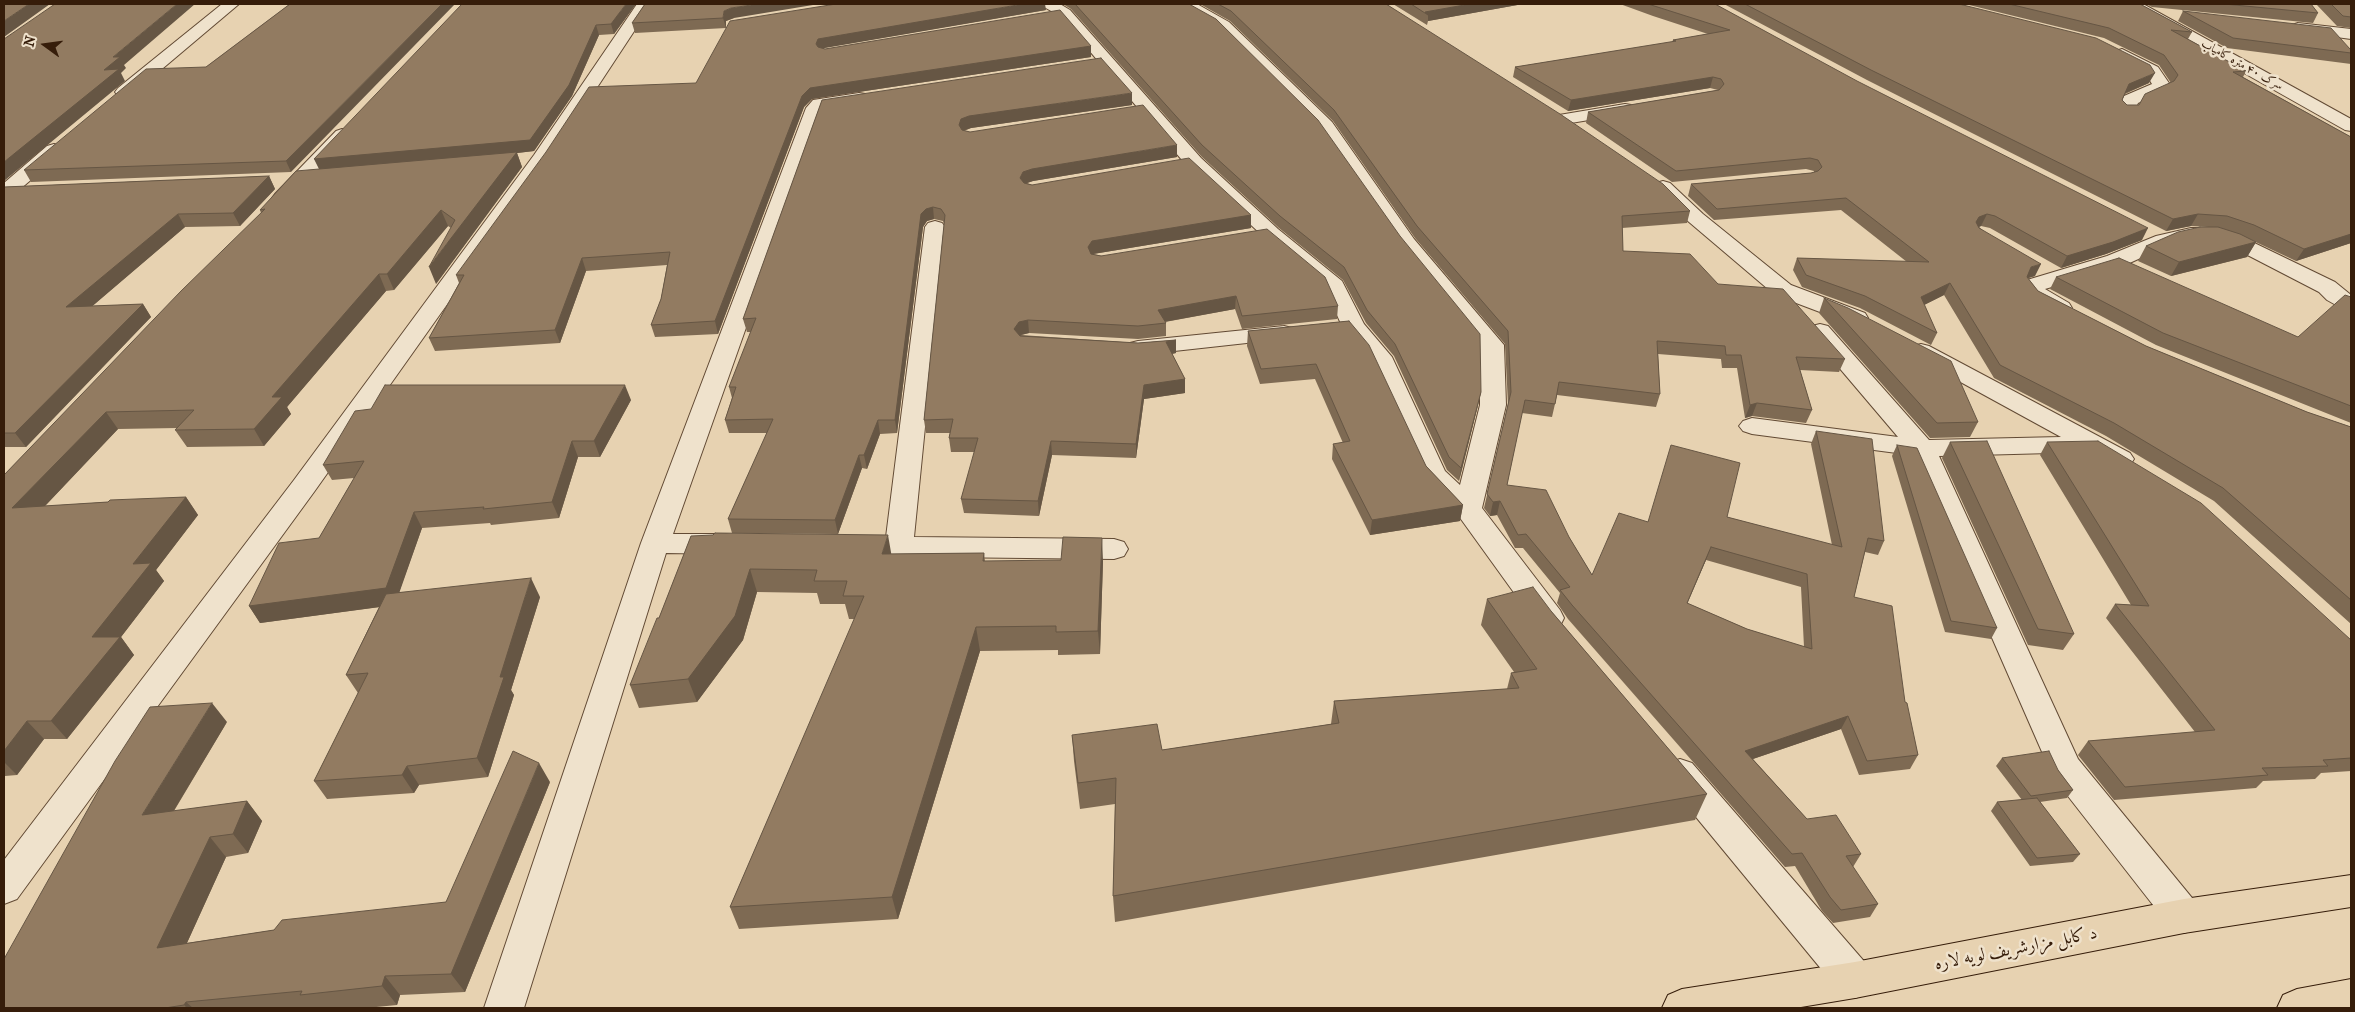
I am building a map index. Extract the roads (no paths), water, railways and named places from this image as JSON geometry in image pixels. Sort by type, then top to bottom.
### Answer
[{"type":"highway","name":"د کابل مزارشریف لویه لاره","points":[[1682,1008],[1855,980],[2184,916],[2351,890]]},
{"type":"highway","points":[[2298,1008],[2349,1002]]},
{"type":"street","points":[[111,103],[231,4]]},
{"type":"street","points":[[4,888],[304,486],[531,158],[644,4]]},
{"type":"street","points":[[1186,4],[1223,25],[1326,126],[1407,243],[1492,345],[1492,405],[1468,509]]},
{"type":"street","points":[[2138,7],[2184,15]]},
{"type":"street","name":"سرک ۴۰ متره کامیاب","points":[[2138,7],[2351,126]]},
{"type":"street","points":[[1050,11],[1106,61],[1138,111],[1185,164],[1334,286],[1345,327],[1380,357],[1434,476],[1468,509],[1563,635]]},
{"type":"street","points":[[2319,18],[2347,51]]},
{"type":"street","points":[[2282,26],[2351,34]]},
{"type":"street","points":[[2105,47],[2152,71],[2162,86],[2130,100],[2127,110]]},
{"type":"street","points":[[1077,66],[1106,61]]},
{"type":"street","points":[[504,1008],[655,543],[815,108],[819,104],[886,94]]},
{"type":"street","points":[[1589,135],[1557,114],[1642,106]]},
{"type":"street","points":[[272,209],[352,124]]},
{"type":"street","points":[[5,192],[66,141]]},
{"type":"street","points":[[1644,173],[1678,189],[1696,218],[1783,290],[1922,448],[2065,767],[2184,916]]},
{"type":"street","points":[[271,181],[328,177]]},
{"type":"street","points":[[5,192],[34,190]]},
{"type":"street","points":[[899,547],[935,227]]},
{"type":"street","points":[[1243,238],[1271,233]]},
{"type":"street","points":[[2077,316],[2041,297],[2034,290],[2035,285],[2115,261],[2154,235],[2212,234],[2239,243],[2327,287],[2335,295],[2351,304]]},
{"type":"street","points":[[2115,261],[2142,273]]},
{"type":"street","points":[[2033,263],[2058,278]]},
{"type":"street","points":[[1783,290],[1851,315],[1877,329]]},
{"type":"street","points":[[1112,348],[1138,348],[1305,331]]},
{"type":"street","points":[[1904,342],[2096,444],[2137,469]]},
{"type":"street","points":[[1752,426],[1922,448],[2096,444]]},
{"type":"street","points":[[655,543],[752,544]]},
{"type":"street","points":[[821,545],[1114,549]]},
{"type":"street","points":[[1664,755],[1855,980]]}]
